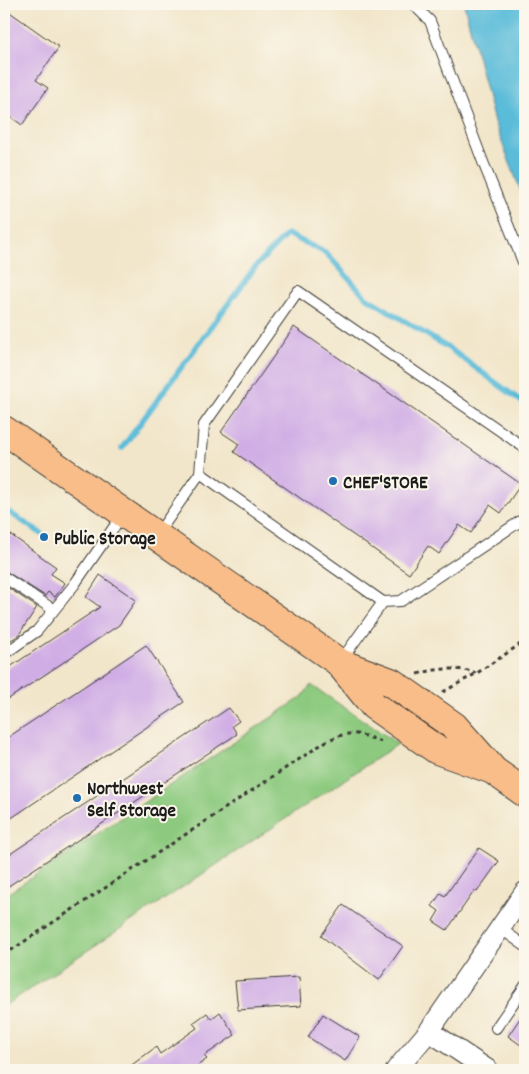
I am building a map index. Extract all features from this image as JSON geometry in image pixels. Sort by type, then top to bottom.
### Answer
[{"type":"main road","points":[[4,430],[340,663],[391,682],[454,726],[494,770],[525,793]]},
{"type":"main road","points":[[340,663],[374,706],[437,750],[494,770]]},
{"type":"street","points":[[396,1070],[429,1031],[525,892]]},
{"type":"street","points":[[429,1031],[488,1070]]},
{"type":"lane","points":[[413,4],[430,21],[525,267]]},
{"type":"lane","points":[[156,536],[200,473],[204,425],[298,291],[525,448]]},
{"type":"lane","points":[[200,473],[383,602],[401,601],[525,518]]},
{"type":"lane","points":[[4,654],[37,631],[74,585],[123,514]]},
{"type":"lane","points":[[4,577],[54,610]]},
{"type":"lane","points":[[340,663],[383,602]]},
{"type":"lane","points":[[500,928],[525,946]]},
{"type":"lane","points":[[496,1028],[525,986]]},
{"type":"path","points":[[436,696],[477,673],[525,641]]},
{"type":"path","points":[[391,682],[437,669],[466,670],[477,673]]},
{"type":"path","points":[[4,955],[325,742],[348,732],[357,733],[385,743]]},
{"type":"green space","points":[[311,685],[398,744],[4,1006],[4,896],[302,697]]},
{"type":"water","points":[[464,4],[525,4],[525,202],[494,122]]},
{"type":"building","points":[[4,8],[59,47],[36,80],[48,88],[22,125],[4,112]]},
{"type":"building","points":[[294,327],[521,484],[501,513],[490,505],[471,533],[459,525],[439,554],[428,546],[409,574],[234,452],[239,444],[221,432]]},
{"type":"building","points":[[4,530],[56,567],[51,574],[65,583],[55,597],[48,592],[45,596],[4,570]]},
{"type":"building","points":[[100,575],[136,600],[119,625],[4,702],[4,671],[100,607],[86,597]]},
{"type":"building","points":[[4,585],[37,607],[18,636],[11,640],[4,635]]},
{"type":"building","points":[[146,645],[184,702],[4,823],[4,740]]},
{"type":"building","points":[[229,708],[239,721],[232,726],[237,734],[4,889],[4,858]]},
{"type":"building","points":[[479,848],[499,861],[477,892],[475,890],[447,930],[433,921],[439,911],[432,906],[441,893],[445,896]]},
{"type":"building","points":[[343,905],[403,946],[379,980],[321,936]]},
{"type":"building","points":[[299,977],[301,1006],[238,1010],[235,981]]},
{"type":"building","points":[[525,1011],[525,1048],[508,1036]]},
{"type":"building","points":[[220,1012],[235,1035],[204,1056],[207,1059],[191,1070],[125,1070],[156,1047],[160,1054],[197,1028],[193,1023],[207,1013],[211,1019]]},
{"type":"building","points":[[323,1014],[360,1037],[345,1061],[308,1037]]},
{"type":"waterway","points":[[122,448],[256,266],[287,234],[326,253],[366,297],[450,349],[525,404]]},
{"type":"waterway","points":[[4,509],[42,534]]},
{"type":"place","name":"CHEF'STORE","points":[[333,481]]},
{"type":"place","name":"Public Storage","points":[[44,537]]},
{"type":"place","name":"Northwest Self Storage","points":[[77,798]]}]
